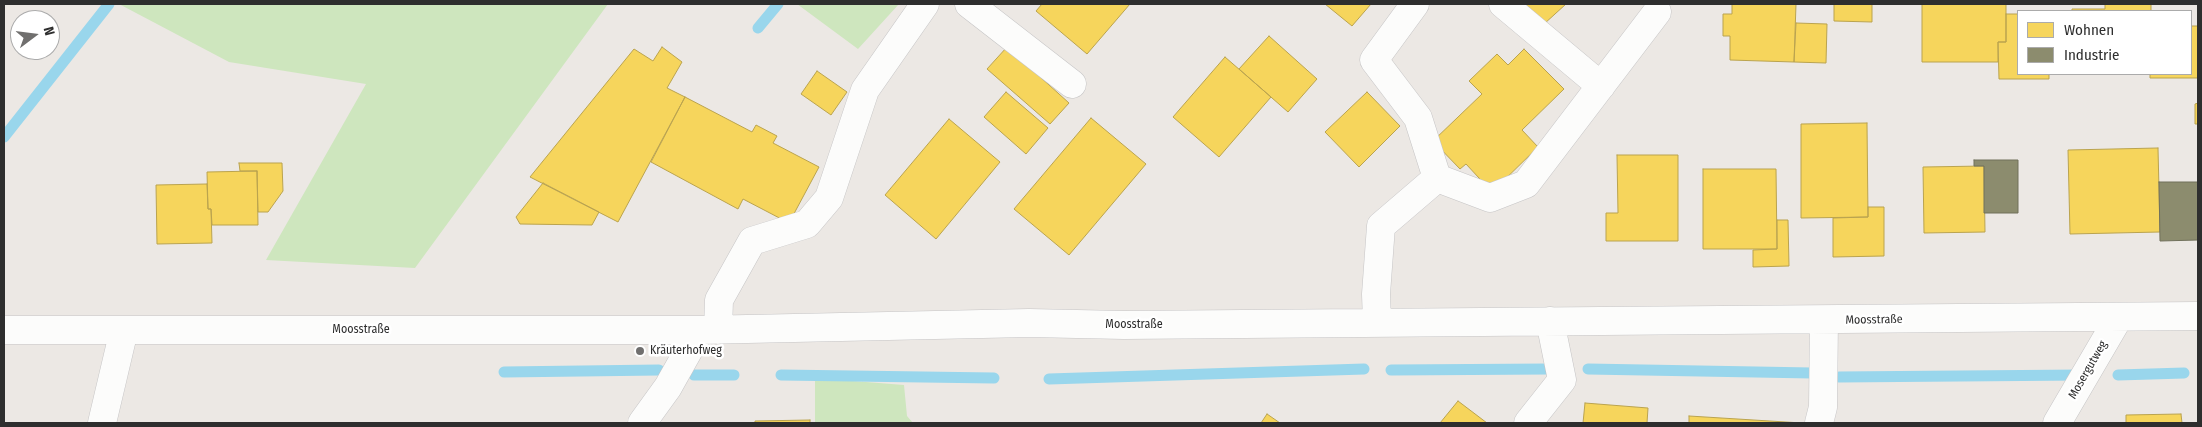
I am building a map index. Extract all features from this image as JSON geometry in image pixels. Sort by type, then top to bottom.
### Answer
[{"type":"street","points":[[642,423],[709,330],[719,300],[752,240],[807,224],[829,198],[865,90],[925,4]]},
{"type":"street","points":[[969,4],[1072,84]]},
{"type":"street","points":[[1415,4],[1374,60],[1418,118],[1437,178]]},
{"type":"street","points":[[1503,4],[1600,86]]},
{"type":"street","points":[[1437,178],[1490,198],[1526,184],[1657,12]]},
{"type":"street","points":[[1377,323],[1376,294],[1380,226],[1437,178]]},
{"type":"street","name":"Moosstraße","points":[[4,330],[709,330],[1029,324],[1124,325],[2198,316]]},
{"type":"street","name":"Mosergutweg","points":[[2057,423],[2119,317]]},
{"type":"street","points":[[1819,423],[1823,407],[1824,320]]},
{"type":"street","points":[[1528,423],[1562,380],[1550,321]]},
{"type":"street","points":[[102,423],[124,330]]},
{"type":"green space","points":[[119,4],[608,4],[415,268],[266,260],[366,84],[229,62]]},
{"type":"green space","points":[[797,4],[899,4],[858,49]]},
{"type":"green space","points":[[815,378],[904,385],[907,416],[913,423],[815,423]]},
{"type":"building: Wohnen","points":[[1042,4],[1130,4],[1087,54],[1036,11]]},
{"type":"building: Wohnen","points":[[1325,4],[1371,4],[1352,26]]},
{"type":"building: Wohnen","points":[[1525,4],[1566,4],[1544,24]]},
{"type":"building: Wohnen","points":[[1732,4],[1796,4],[1794,62],[1730,60],[1730,36],[1723,36],[1723,14],[1732,14]]},
{"type":"building: Wohnen","points":[[1834,4],[1872,4],[1872,22],[1834,21]]},
{"type":"building: Wohnen","points":[[1922,4],[2006,4],[2006,42],[1998,42],[1998,62],[1922,62]]},
{"type":"building: Wohnen","points":[[2105,4],[2151,4],[2151,10],[2072,10],[2105,9]]},
{"type":"building: Wohnen","points":[[2006,14],[2017,14],[2017,75],[2049,75],[2049,79],[1999,79],[1998,42],[2006,42]]},
{"type":"building: Wohnen","points":[[1796,23],[1827,24],[1826,63],[1794,62]]},
{"type":"building: Wohnen","points":[[2192,26],[2198,26],[2198,78],[2150,78],[2150,75],[2192,75]]},
{"type":"building: Wohnen","points":[[1269,36],[1317,79],[1288,112],[1239,69]]},
{"type":"building: Wohnen","points":[[662,47],[682,62],[667,88],[685,97],[618,222],[530,177],[634,49],[653,61]]},
{"type":"building: Wohnen","points":[[1007,47],[1069,103],[1050,124],[987,69]]},
{"type":"building: Wohnen","points":[[1524,49],[1564,89],[1522,130],[1538,147],[1492,192],[1466,164],[1460,169],[1433,141],[1482,94],[1469,81],[1497,54],[1508,65]]},
{"type":"building: Wohnen","points":[[1225,57],[1271,97],[1219,157],[1173,117]]},
{"type":"building: Wohnen","points":[[817,71],[847,92],[831,115],[801,94]]},
{"type":"building: Wohnen","points":[[1006,92],[1048,128],[1026,154],[984,117]]},
{"type":"building: Wohnen","points":[[1367,92],[1400,126],[1359,167],[1325,132]]},
{"type":"building: Wohnen","points":[[685,97],[752,132],[756,125],[777,136],[773,143],[819,167],[789,223],[743,199],[738,209],[651,162]]},
{"type":"building: Wohnen","points":[[2198,103],[2198,124],[2195,124],[2195,104]]},
{"type":"building: Wohnen","points":[[1091,118],[1146,164],[1069,255],[1014,209]]},
{"type":"building: Wohnen","points":[[949,119],[1000,162],[936,239],[885,195]]},
{"type":"building: Wohnen","points":[[1867,123],[1868,217],[1801,218],[1801,124]]},
{"type":"building: Wohnen","points":[[2158,148],[2160,232],[2070,234],[2068,150]]},
{"type":"building: Wohnen","points":[[1617,155],[1678,155],[1678,241],[1606,241],[1606,213],[1618,213]]},
{"type":"building: Wohnen","points":[[239,163],[282,163],[283,191],[268,212],[258,212],[257,171],[240,171]]},
{"type":"building: Wohnen","points":[[1984,166],[1985,232],[1924,233],[1923,167]]},
{"type":"building: Wohnen","points":[[1703,169],[1776,169],[1777,249],[1703,249]]},
{"type":"building: Wohnen","points":[[257,171],[258,225],[212,225],[211,209],[208,209],[207,172]]},
{"type":"building: Wohnen","points":[[543,183],[599,212],[592,225],[520,224],[516,217]]},
{"type":"building: Wohnen","points":[[207,184],[208,209],[211,209],[212,243],[157,244],[156,185]]},
{"type":"building: Wohnen","points":[[1868,207],[1884,207],[1884,256],[1833,257],[1833,218],[1868,217]]},
{"type":"building: Wohnen","points":[[1777,220],[1788,220],[1789,266],[1753,267],[1753,250],[1777,249]]},
{"type":"building: Wohnen","points":[[1458,401],[1487,423],[1440,423]]},
{"type":"building: Wohnen","points":[[1585,403],[1648,408],[1647,423],[1583,423]]},
{"type":"building: Wohnen","points":[[1267,414],[1280,423],[1261,423]]},
{"type":"building: Wohnen","points":[[2181,414],[2182,423],[2126,423],[2126,415]]},
{"type":"building: Wohnen","points":[[1689,416],[1802,423],[1689,423]]},
{"type":"building: Wohnen","points":[[810,420],[810,423],[755,423],[755,421]]},
{"type":"building: Industrie","points":[[1974,160],[2018,160],[2018,213],[1984,213],[1984,166],[1974,166]]},
{"type":"building: Industrie","points":[[2159,182],[2198,182],[2198,240],[2160,241]]},
{"type":"waterway","points":[[4,137],[109,4]]},
{"type":"waterway","points":[[758,28],[778,4]]},
{"type":"waterway","points":[[1049,379],[1364,369]]},
{"type":"waterway","points":[[1391,370],[1549,369]]},
{"type":"waterway","points":[[1588,369],[1812,373]]},
{"type":"waterway","points":[[504,372],[659,370]]},
{"type":"waterway","points":[[2118,375],[2184,373]]},
{"type":"waterway","points":[[694,375],[734,375]]},
{"type":"waterway","points":[[781,375],[994,378]]},
{"type":"waterway","points":[[1839,377],[2082,375]]},
{"type":"place","name":"Kräuterhofweg","points":[[640,351]]}]
